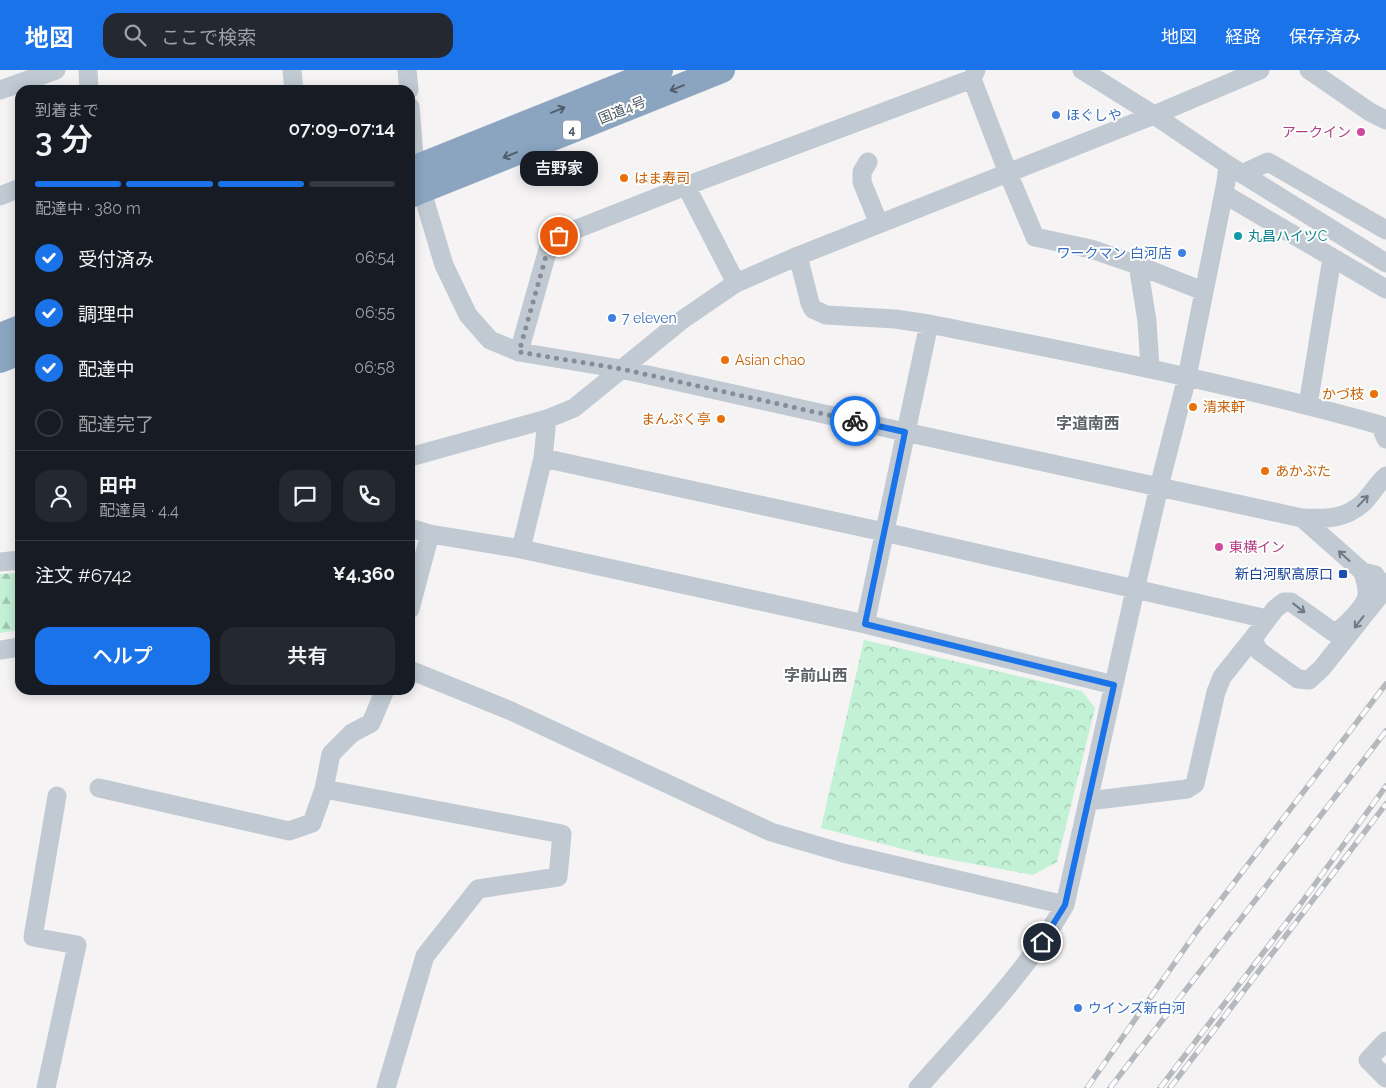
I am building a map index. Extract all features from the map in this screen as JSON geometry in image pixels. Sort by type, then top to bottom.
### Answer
[{"type":"highway","name":"国道4号","points":[[415,181],[660,70]]},
{"type":"highway","name":"国道4号","points":[[415,181],[722,70]]},
{"type":"street","points":[[0,90],[56,70]]},
{"type":"street","points":[[88,70],[89,85]]},
{"type":"street","points":[[292,70],[294,85]]},
{"type":"street","points":[[407,70],[408,85]]},
{"type":"street","points":[[1082,70],[1154,115],[1235,170],[1386,263]]},
{"type":"street","points":[[415,457],[547,419],[574,408],[682,320],[736,283],[798,256],[1154,115],[1260,70]]},
{"type":"street","points":[[1309,70],[1370,112],[1386,120]]},
{"type":"street","points":[[519,352],[548,249],[559,236],[974,74],[1008,173],[1035,237],[1091,249],[1138,265],[1203,291]]},
{"type":"street","points":[[868,162],[862,172],[862,182],[879,224]]},
{"type":"street","points":[[1235,170],[1268,162],[1386,230]]},
{"type":"street","points":[[918,1088],[1026,966],[1065,905],[1158,487],[1187,377],[1224,194],[1235,170]]},
{"type":"street","points":[[415,184],[444,265],[468,315],[490,340],[519,352],[622,369],[1302,518],[1334,518],[1349,512],[1364,502],[1386,476]]},
{"type":"street","points":[[686,186],[736,283]]},
{"type":"street","points":[[0,196],[15,190]]},
{"type":"street","points":[[1224,194],[1386,289]]},
{"type":"street","points":[[798,256],[810,303],[813,309],[826,315],[895,319],[929,324],[1150,368],[1308,405],[1384,427]]},
{"type":"street","points":[[1308,405],[1332,258]]},
{"type":"street","points":[[1138,265],[1147,321],[1150,368]]},
{"type":"street","points":[[865,624],[929,324]]},
{"type":"street","points":[[521,549],[544,458],[547,419]]},
{"type":"street","points":[[544,458],[884,532],[1267,619]]},
{"type":"street","points":[[1302,518],[1363,572],[1371,575],[1386,572]]},
{"type":"street","points":[[415,530],[430,534],[521,549],[865,624],[1114,685]]},
{"type":"street","points":[[415,590],[430,534]]},
{"type":"street","points":[[0,562],[15,560]]},
{"type":"street","points":[[1088,801],[1186,789],[1195,784],[1216,692],[1222,677],[1267,619],[1280,604],[1291,602],[1326,629],[1337,632],[1365,601],[1367,595],[1363,572]]},
{"type":"street","points":[[1254,637],[1254,642],[1259,651],[1298,680],[1309,680],[1322,668],[1380,595],[1386,582]]},
{"type":"street","points":[[0,650],[15,648]]},
{"type":"street","points":[[415,672],[512,711],[771,832],[843,854],[1065,905]]},
{"type":"street","points":[[99,788],[289,831],[312,823],[324,789],[331,754],[352,733],[371,724],[383,695]]},
{"type":"street","points":[[324,789],[562,834],[558,877],[478,889],[425,956],[386,1088]]},
{"type":"street","points":[[46,1088],[76,945],[33,937],[58,796]]},
{"type":"street","points":[[1386,1041],[1368,1060],[1386,1078]]},
{"type":"green space","points":[[15,573],[15,631],[0,633],[0,574]]},
{"type":"green space","points":[[864,640],[1082,691],[1095,708],[1057,862],[1033,875],[926,855],[821,828]]},
{"type":"railway","points":[[1087,1088],[1197,931],[1386,684]]},
{"type":"railway","points":[[1110,1088],[1386,731]]},
{"type":"railway","points":[[1160,1088],[1302,902],[1386,786]]},
{"type":"railway","points":[[1170,1088],[1386,804]]},
{"type":"way so far","points":[[559,236],[548,249],[519,352],[622,369],[855,421]]},
{"type":"place","name":"ほぐしや","points":[[1056,115]]},
{"type":"place","name":"アークイン","points":[[1361,132]]},
{"type":"place","name":"はま寿司","points":[[624,178]]},
{"type":"place","name":"吉野家","points":[[559,236]]},
{"type":"place","name":"丸昌ハイツC","points":[[1238,236]]},
{"type":"place","name":"ワークマン 白河店","points":[[1182,253]]},
{"type":"place","name":"7 eleven","points":[[612,318]]},
{"type":"place","name":"Asian chao","points":[[725,360]]},
{"type":"place","name":"かづ枝","points":[[1374,394]]},
{"type":"place","name":"清来軒","points":[[1193,407]]},
{"type":"place","name":"まんぷく亭","points":[[721,419]]},
{"type":"place","name":"あかぶた","points":[[1265,471]]},
{"type":"place","name":"東横イン","points":[[1219,547]]},
{"type":"place","name":"新白河駅高原口","points":[[1343,574]]},
{"type":"place","name":"ウインズ新白河","points":[[1078,1008]]},
{"type":"district","name":"字道南西","points":[[1088,423]]},
{"type":"district","name":"字前山西","points":[[816,675]]},
{"type":"route","points":[[855,421],[905,432],[865,624],[1114,685],[1065,905],[1042,942]]}]
